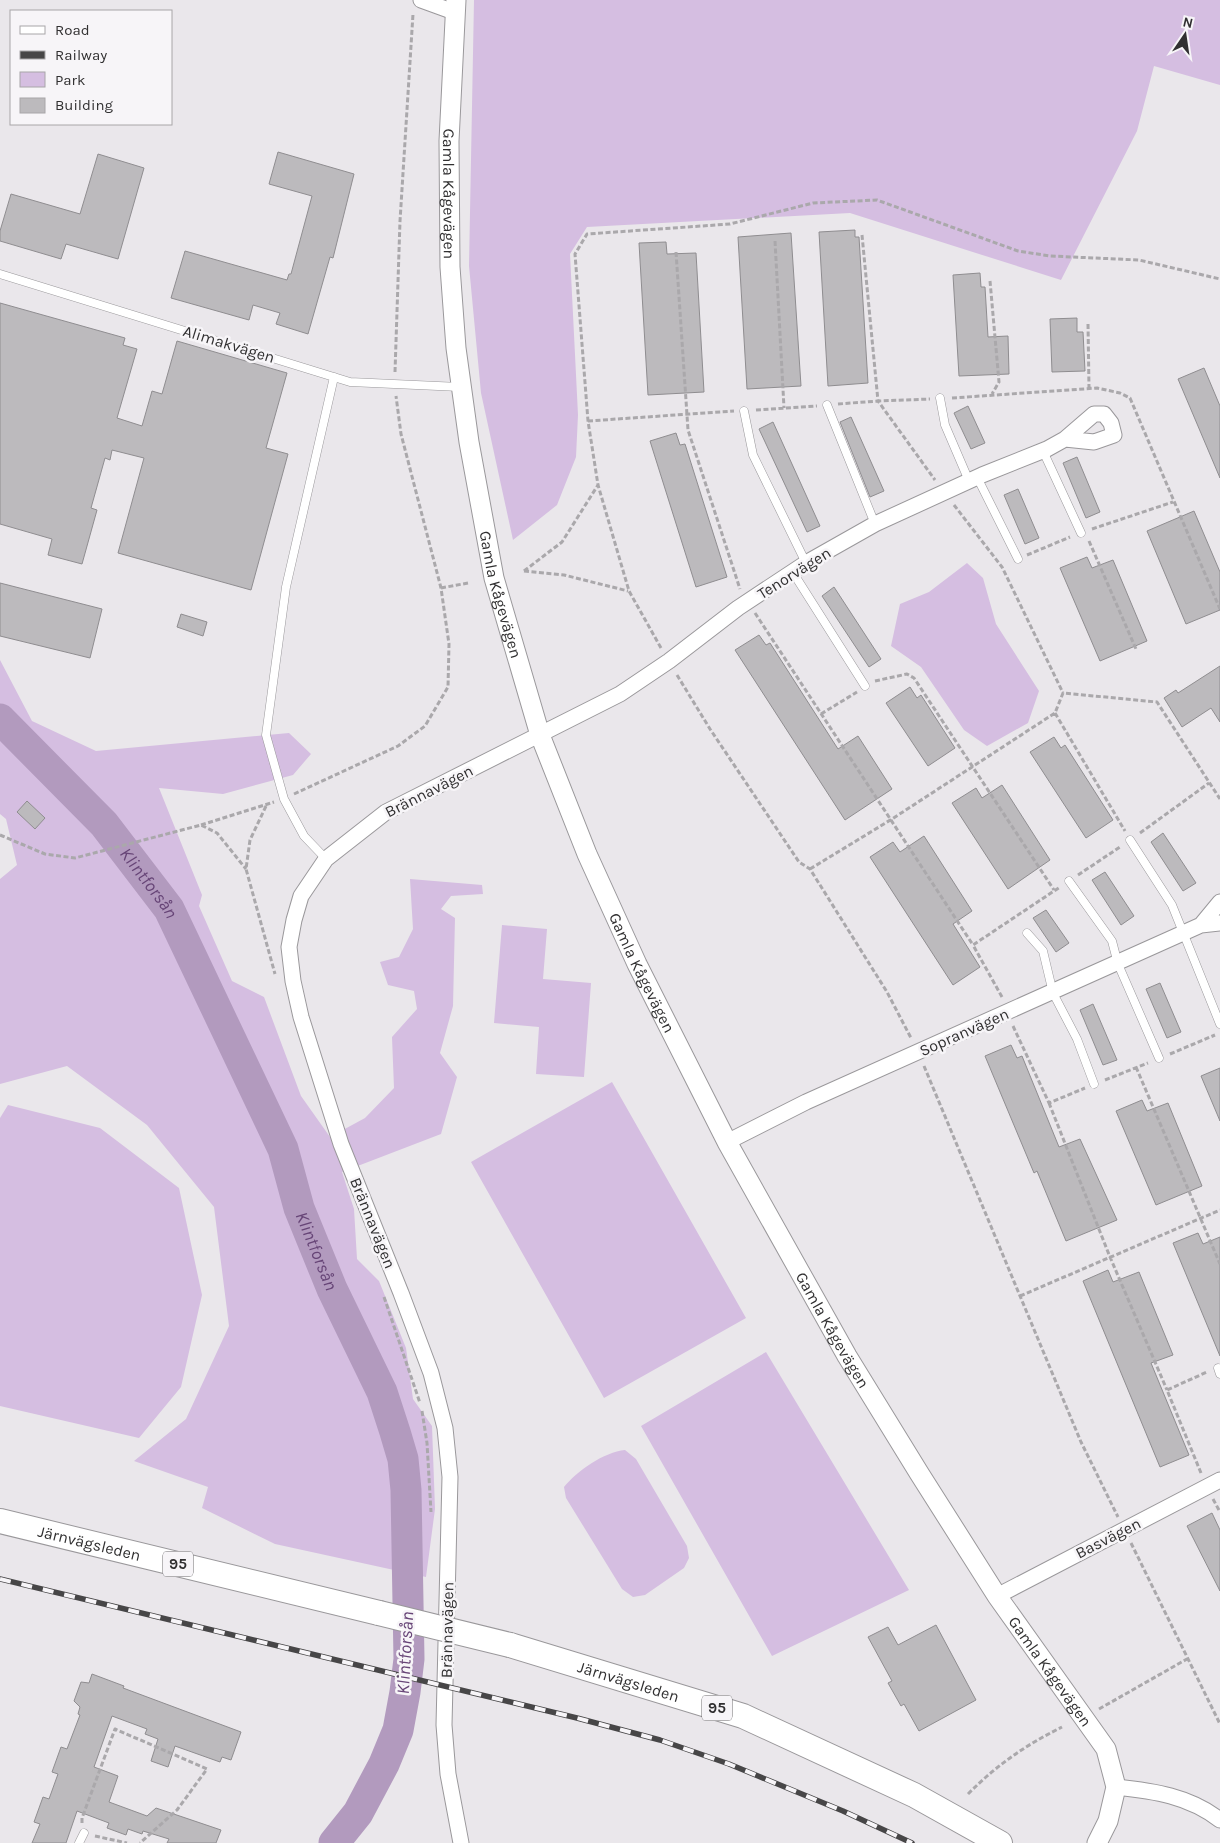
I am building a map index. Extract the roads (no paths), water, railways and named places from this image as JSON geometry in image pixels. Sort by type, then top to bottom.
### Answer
[{"type":"main road","name":"Järnvägsleden","points":[[0,1521],[510,1645],[743,1716],[914,1795],[1000,1843]]},
{"type":"street","points":[[417,5],[455,6]]},
{"type":"street","name":"Gamla Kågevägen","points":[[455,6],[449,141],[450,267],[456,348],[469,442],[494,578],[540,735],[587,854],[637,964],[727,1142],[847,1356],[997,1596],[1106,1749],[1116,1787],[1108,1821],[1097,1843]]},
{"type":"street","name":"Tenorvägen","points":[[540,735],[620,694],[669,661],[692,641],[806,562],[876,524],[943,492],[1043,451],[1065,439]]},
{"type":"street","name":"Brännavägen","points":[[461,1843],[448,1774],[444,1725],[450,1477],[445,1428],[431,1373],[341,1144],[301,1017],[293,981],[289,947],[301,896],[326,859],[386,812],[540,735]]},
{"type":"street","name":"Sopranvägen","points":[[1201,925],[1220,902]]},
{"type":"street","name":"Sopranvägen","points":[[727,1142],[806,1102],[1118,964],[1201,925],[1220,923]]},
{"type":"street","name":"Basvägen","points":[[997,1596],[1214,1483]]},
{"type":"street","points":[[1116,1787],[1154,1791],[1183,1798],[1220,1820]]},
{"type":"lane","name":"Alimakvägen","points":[[0,274],[350,382],[462,387]]},
{"type":"lane","points":[[326,859],[304,836],[284,798],[266,736],[286,587],[334,377]]},
{"type":"lane","points":[[940,398],[944,425],[1018,559]]},
{"type":"lane","points":[[827,405],[876,524]]},
{"type":"lane","points":[[744,411],[753,455],[806,562]]},
{"type":"lane","points":[[1043,451],[1081,533]]},
{"type":"lane","points":[[792,571],[866,686]]},
{"type":"lane","points":[[1130,840],[1172,905],[1220,1024]]},
{"type":"lane","points":[[1069,881],[1112,941],[1118,964],[1159,1058]]},
{"type":"lane","points":[[1028,933],[1043,951],[1053,993],[1077,1039],[1094,1084]]},
{"type":"lane","points":[[79,1843],[84,1833]]},
{"type":"waterway","name":"Klintforsån","points":[[0,719],[104,824],[169,909],[283,1149],[299,1208],[332,1289],[382,1392],[395,1432],[403,1459],[406,1490],[409,1659],[405,1692],[398,1730],[384,1764],[358,1813],[334,1843]]},
{"type":"railway","points":[[0,1579],[577,1718],[660,1740],[729,1764],[843,1811],[912,1843]]}]
